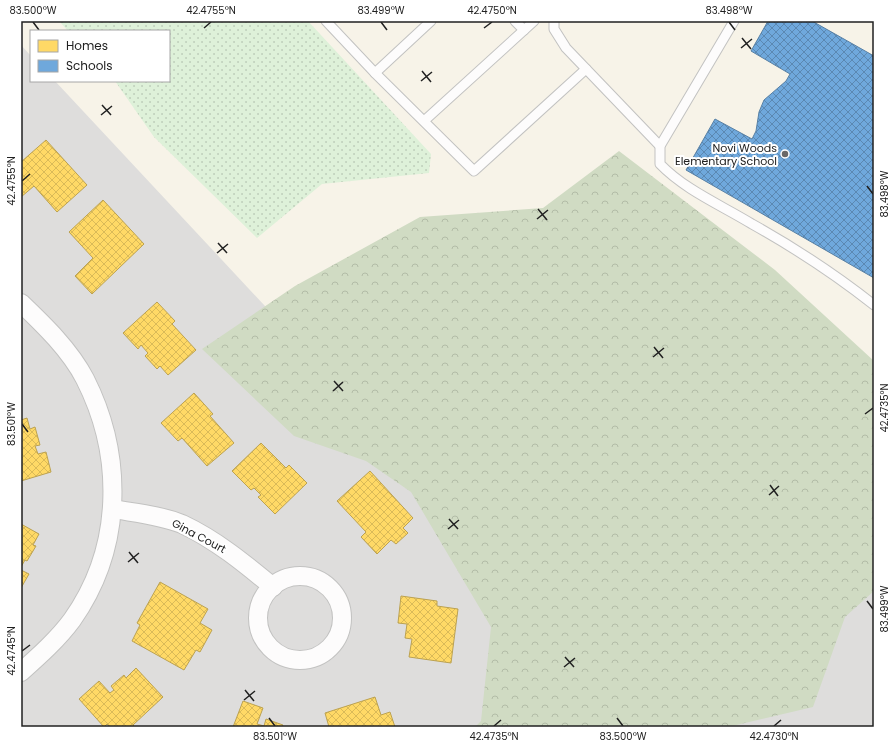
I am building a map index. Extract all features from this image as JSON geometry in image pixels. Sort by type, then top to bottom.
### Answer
[{"type":"street","points":[[21,303],[62,345],[84,378],[90,391],[105,430],[109,450],[113,509],[104,557],[81,606],[60,634],[21,672]]},
{"type":"street","name":"Gina Court","points":[[113,509],[148,514],[182,524],[226,549],[273,587]]},
{"type":"street","points":[[299,576],[314,578],[327,585],[336,596],[341,610],[342,624],[337,638],[328,649],[317,656],[304,660],[291,659],[279,654],[269,646],[262,635],[258,622],[259,609],[264,597],[273,587],[285,579],[299,576]]},
{"type":"lane","points":[[326,21],[375,73],[474,171],[586,69]]},
{"type":"lane","points":[[375,73],[431,21]]},
{"type":"lane","points":[[515,21],[524,30]]},
{"type":"lane","points":[[424,121],[534,21]]},
{"type":"lane","points":[[554,21],[554,29],[566,48],[660,146]]},
{"type":"lane","points":[[734,21],[660,146],[660,164],[674,178],[838,276],[874,305]]},
{"type":"shaded area","points":[[21,21],[874,21],[874,571],[362,410],[56,82],[170,82],[170,30],[30,30],[30,55],[21,45]]},
{"type":"shaded area","points":[[21,44],[30,54],[30,82],[57,82],[586,647],[501,727],[21,727]]},
{"type":"shaded area","points":[[874,571],[874,727],[701,727]]},
{"type":"green space","points":[[59,21],[308,21],[431,154],[429,173],[322,184],[257,238],[154,137],[116,82],[170,82],[170,30],[67,30]]},
{"type":"green space","points":[[619,151],[775,270],[874,361],[874,591],[845,617],[813,707],[728,727],[475,727],[481,721],[491,627],[411,492],[366,461],[294,436],[202,349],[295,286],[420,217],[543,208]]},
{"type":"building: Homes","points":[[46,140],[87,185],[57,212],[34,186],[21,197],[21,162]]},
{"type":"building: Homes","points":[[103,200],[144,244],[92,294],[75,276],[93,258],[69,232]]},
{"type":"building: Homes","points":[[157,302],[175,321],[172,324],[196,350],[168,375],[160,366],[157,369],[145,356],[148,353],[141,345],[138,349],[123,333]]},
{"type":"building: Homes","points":[[194,393],[213,414],[210,416],[234,443],[207,466],[182,438],[178,441],[161,423]]},
{"type":"building: Homes","points":[[27,418],[30,429],[35,427],[40,445],[35,446],[38,454],[46,452],[51,472],[21,481],[21,420]]},
{"type":"building: Homes","points":[[261,443],[286,468],[289,465],[307,483],[275,514],[258,497],[261,495],[254,488],[251,490],[232,471]]},
{"type":"building: Homes","points":[[370,471],[413,518],[403,528],[408,533],[396,544],[391,540],[377,554],[361,537],[366,532],[337,501]]},
{"type":"building: Homes","points":[[21,524],[39,534],[33,545],[36,546],[27,561],[25,560],[21,567]]},
{"type":"building: Homes","points":[[21,570],[29,574],[21,588]]},
{"type":"building: Homes","points":[[160,582],[208,609],[200,623],[212,630],[200,652],[196,650],[184,670],[132,641],[140,625],[137,623]]},
{"type":"building: Homes","points":[[401,596],[437,601],[437,606],[458,609],[451,663],[409,657],[412,639],[405,638],[407,624],[398,623]]},
{"type":"building: Homes","points":[[136,668],[163,697],[133,725],[135,727],[110,727],[107,724],[104,727],[79,699],[99,681],[110,693],[114,690],[111,686],[124,675],[126,678]]},
{"type":"building: Homes","points":[[375,697],[381,715],[390,712],[395,727],[329,727],[325,713]]},
{"type":"building: Homes","points":[[243,701],[263,708],[257,724],[264,726],[266,719],[283,725],[282,727],[233,727]]},
{"type":"building: Schools","name":"Novi Woods Elementary School","points":[[768,21],[812,21],[874,56],[874,278],[686,170],[715,119],[752,139],[756,131],[759,112],[764,100],[786,81],[790,74],[751,51]]},
{"type":"place","name":"Novi Woods Elementary School","points":[[785,154]]}]
